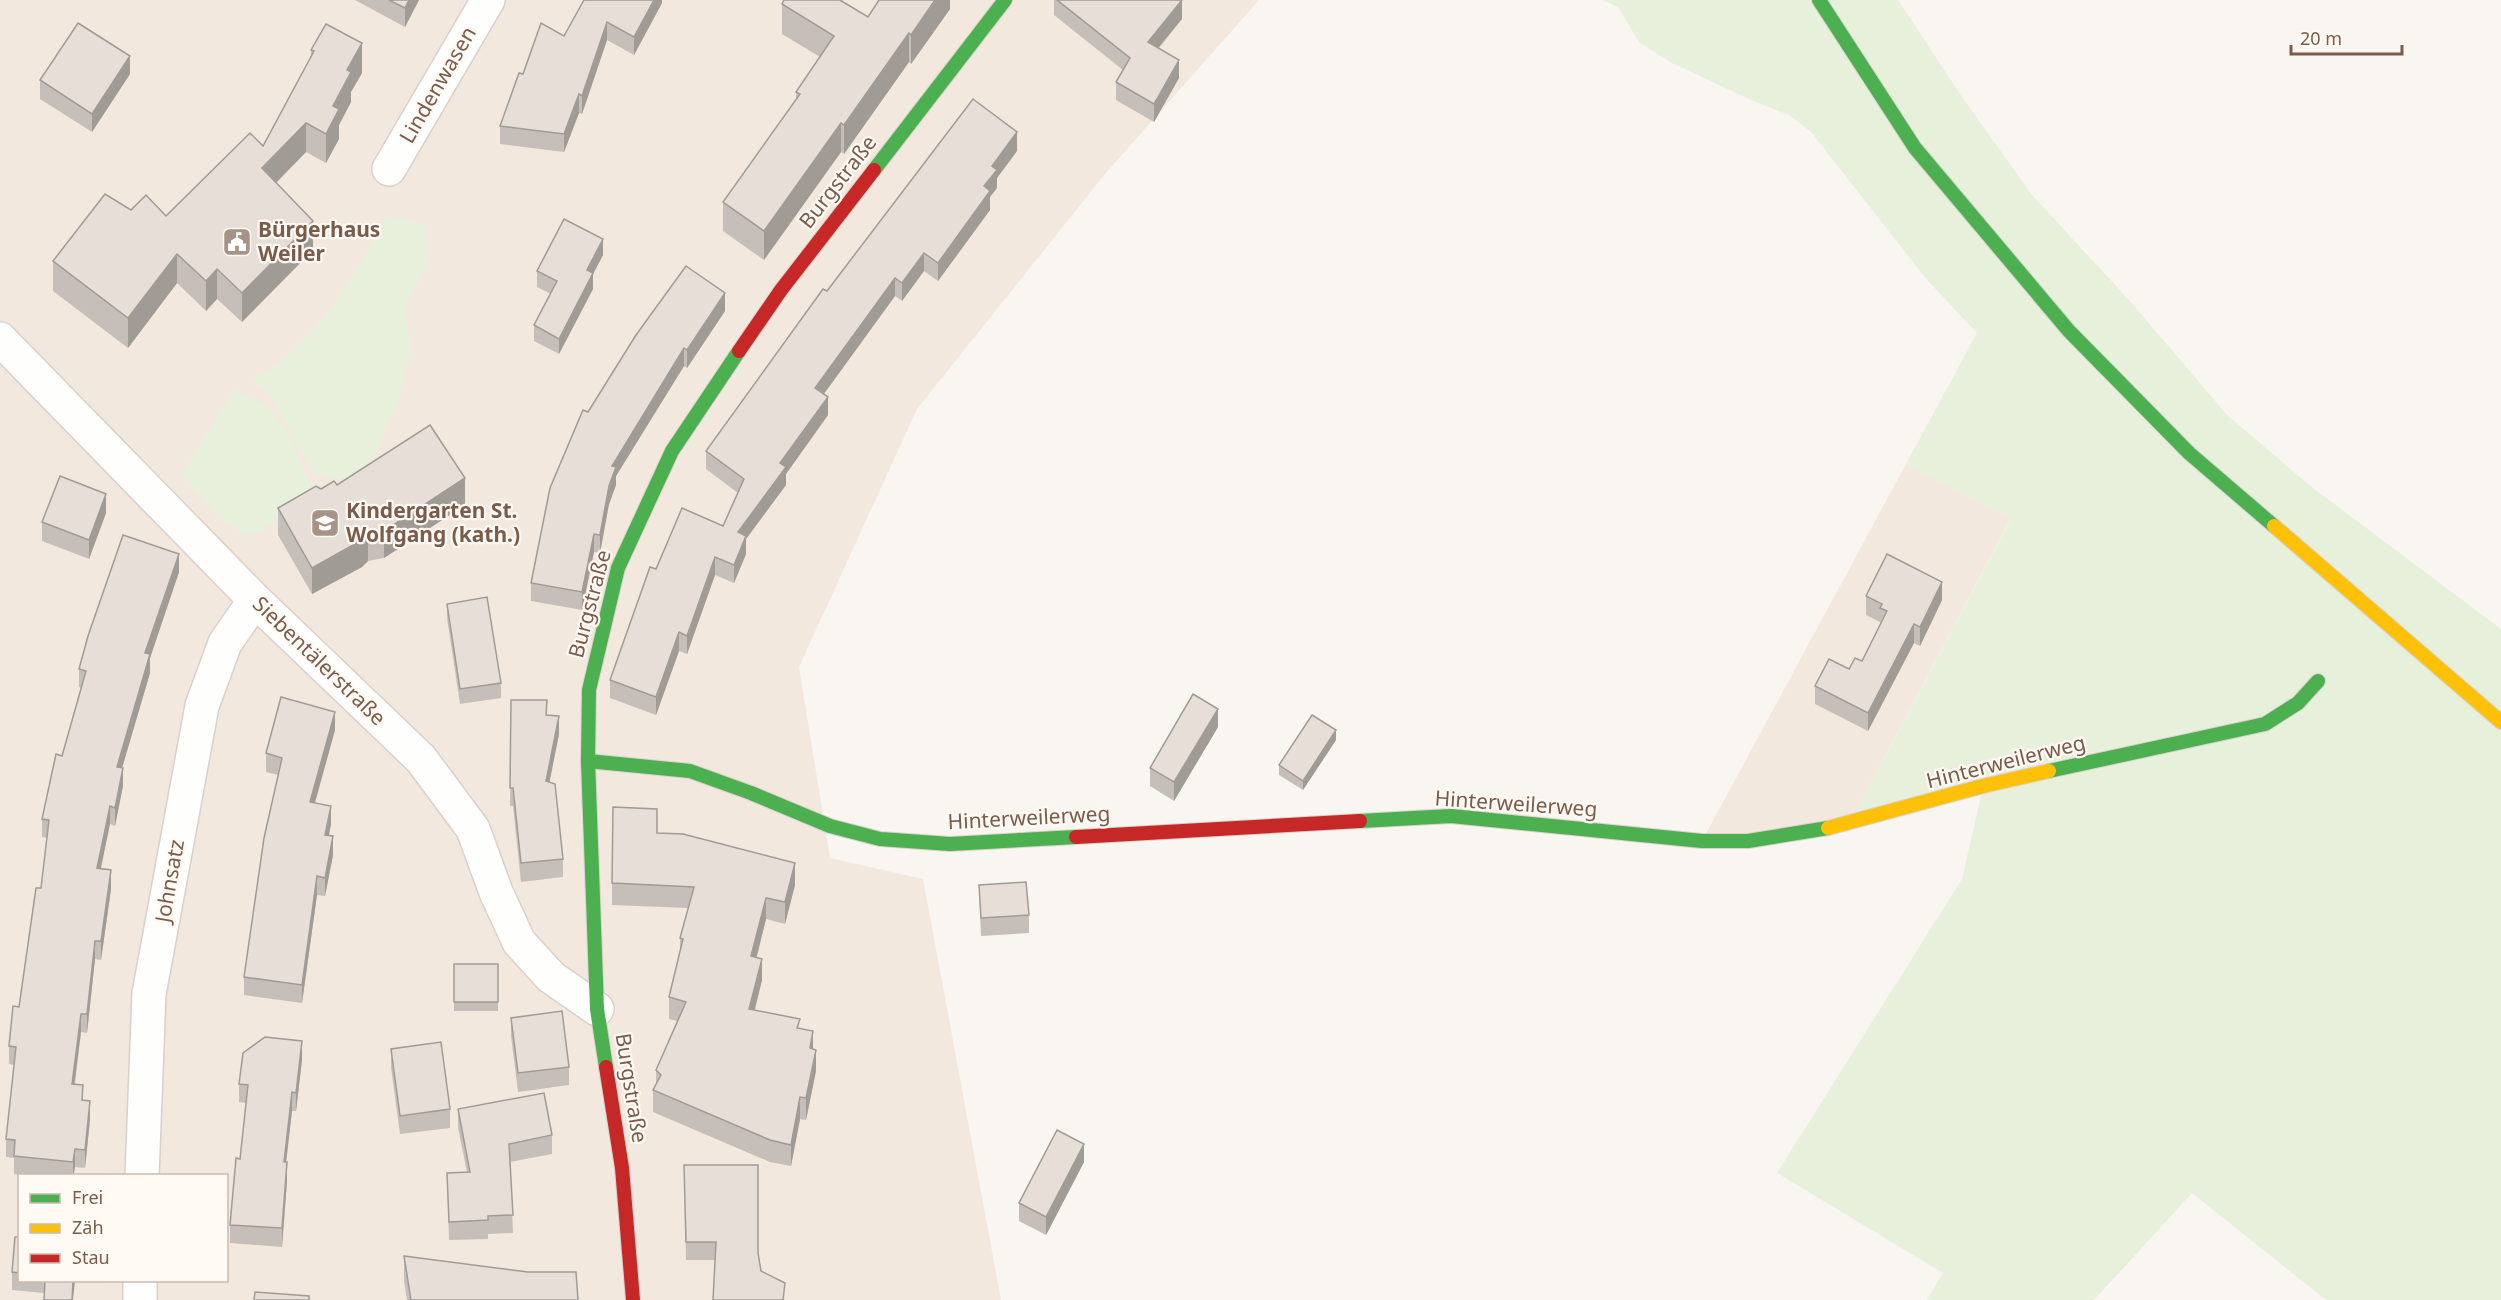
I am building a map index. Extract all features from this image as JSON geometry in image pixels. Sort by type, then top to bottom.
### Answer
[{"type":"street","name":"Lindenwasen","points":[[389,170],[488,0]]},
{"type":"street","name":"Burgstraße","points":[[633,1300],[622,1168],[597,1009],[588,760],[589,690],[618,568],[672,451],[781,290],[1005,0]]},
{"type":"street","points":[[1819,0],[1915,148],[2069,331],[2189,453],[2501,722]]},
{"type":"street","name":"Siebentälerstraße","points":[[0,339],[255,600],[421,759],[472,829],[496,892],[519,942],[551,977],[597,1009]]},
{"type":"street","name":"Johnsatz","points":[[142,1174],[149,994],[202,706],[225,643],[255,600]]},
{"type":"street","name":"Hinterweilerweg","points":[[588,760],[690,771],[751,793],[830,826],[880,839],[950,844],[1451,816],[1702,841],[1748,841],[1837,827],[1983,786],[2265,724],[2298,703],[2318,681]]},
{"type":"street","points":[[140,1282],[140,1300]]},
{"type":"shaded area","points":[[0,0],[1259,0],[1105,174],[917,409],[799,667],[830,858],[923,879],[1001,1300],[0,1300]]},
{"type":"shaded area","points":[[1906,464],[2011,518],[1850,823],[1702,841]]},
{"type":"green space","points":[[1602,0],[1898,0],[1960,94],[2032,195],[2129,300],[2228,416],[2313,488],[2501,629],[2501,1300],[2326,1300],[2192,1193],[2094,1300],[1927,1300],[1943,1273],[1777,1173],[1962,879],[1983,787],[1850,823],[2011,519],[1906,464],[1977,333],[1928,281],[1811,132],[1789,115],[1672,63],[1639,42],[1618,7]]},
{"type":"green space","points":[[388,215],[425,226],[426,268],[404,306],[411,348],[398,402],[376,453],[369,463],[345,481],[313,473],[270,395],[252,380],[279,363],[314,329],[355,274]]},
{"type":"green space","points":[[235,389],[267,406],[289,435],[316,499],[249,536],[219,518],[182,475]]},
{"type":"building","points":[[389,0],[409,0],[405,8]]},
{"type":"building","points":[[584,0],[654,0],[634,37],[607,22],[582,96],[579,94],[564,134],[500,126],[519,73],[523,74],[541,23],[564,36]]},
{"type":"building","points":[[784,0],[840,0],[868,17],[879,0],[935,0],[844,125],[841,123],[764,231],[723,202],[800,94],[796,92],[834,36],[782,4]]},
{"type":"building","points":[[1057,0],[1182,0],[1148,42],[1179,60],[1154,104],[1116,82],[1130,58]]},
{"type":"building","points":[[78,23],[130,56],[92,114],[40,80]]},
{"type":"building","points":[[326,24],[362,43],[347,70],[351,72],[333,106],[339,109],[326,134],[306,123],[262,168],[313,221],[242,293],[217,269],[206,281],[177,254],[128,318],[53,261],[105,194],[131,210],[146,195],[166,216],[250,133],[263,146]]},
{"type":"building","points":[[973,99],[1017,132],[992,166],[997,170],[984,186],[990,191],[938,263],[924,253],[902,283],[895,278],[815,388],[828,397],[780,463],[786,467],[738,532],[746,536],[734,565],[715,557],[687,636],[679,632],[656,697],[610,680],[650,567],[656,569],[682,508],[723,526],[744,479],[706,451],[823,289],[827,291]]},
{"type":"building","points":[[564,219],[603,239],[587,270],[593,273],[559,339],[534,325],[557,281],[537,271]]},
{"type":"building","points":[[686,266],[725,293],[687,350],[684,348],[612,466],[616,467],[609,486],[600,535],[594,534],[582,592],[531,583],[550,488],[583,410],[588,412],[636,335]]},
{"type":"building","points":[[430,425],[465,478],[384,531],[368,534],[362,540],[312,568],[278,508],[316,486],[321,489],[334,481],[337,485]]},
{"type":"building","points":[[60,476],[106,494],[89,540],[42,522]]},
{"type":"building","points":[[123,535],[179,554],[145,653],[150,654],[117,767],[123,768],[115,808],[110,806],[97,868],[111,870],[101,941],[95,941],[87,1014],[81,1014],[72,1084],[83,1085],[82,1100],[90,1101],[85,1150],[75,1149],[73,1162],[14,1156],[15,1140],[6,1139],[16,1047],[9,1046],[13,1006],[19,1007],[36,888],[41,888],[49,820],[42,819],[56,754],[62,756],[86,671],[79,669],[88,636]]},
{"type":"building","points":[[1887,554],[1942,582],[1920,627],[1914,624],[1868,713],[1815,686],[1829,659],[1849,669],[1855,658],[1862,661],[1887,611],[1880,608],[1882,604],[1866,596]]},
{"type":"building","points":[[487,597],[501,683],[460,689],[447,604]]},
{"type":"building","points":[[1193,694],[1218,709],[1174,782],[1150,768]]},
{"type":"building","points":[[281,697],[335,712],[310,802],[331,806],[325,835],[333,836],[325,878],[317,876],[302,985],[244,977],[264,838],[282,758],[266,753]]},
{"type":"building","points":[[511,700],[547,700],[546,715],[559,716],[546,781],[555,784],[563,859],[521,863],[513,788],[510,788]]},
{"type":"building","points":[[1312,715],[1336,730],[1303,781],[1279,765]]},
{"type":"building","points":[[613,807],[657,809],[657,833],[683,834],[795,863],[785,902],[766,898],[751,956],[762,959],[749,1009],[800,1019],[797,1028],[813,1031],[810,1048],[816,1050],[806,1098],[800,1097],[791,1145],[770,1140],[653,1090],[661,1075],[656,1070],[686,1002],[669,997],[683,939],[680,938],[694,887],[612,883]]},
{"type":"building","points":[[1026,882],[1029,915],[981,918],[979,885]]},
{"type":"building","points":[[454,964],[498,964],[498,1002],[454,1002]]},
{"type":"building","points":[[562,1011],[569,1067],[518,1073],[511,1018]]},
{"type":"building","points":[[265,1037],[302,1041],[296,1093],[292,1092],[284,1162],[287,1162],[282,1228],[230,1225],[236,1158],[240,1159],[248,1085],[239,1084],[243,1053]]},
{"type":"building","points":[[441,1042],[450,1109],[400,1116],[391,1049]]},
{"type":"building","points":[[544,1093],[552,1135],[509,1144],[513,1215],[488,1216],[488,1220],[449,1222],[447,1173],[470,1172],[458,1109]]},
{"type":"building","points":[[1057,1130],[1084,1144],[1046,1217],[1019,1203]]},
{"type":"building","points":[[684,1165],[758,1165],[758,1253],[761,1271],[785,1283],[783,1300],[713,1300],[716,1242],[686,1242]]},
{"type":"building","points":[[15,1237],[18,1237],[18,1273],[12,1272]]},
{"type":"building","points":[[404,1256],[528,1272],[576,1272],[578,1300],[411,1300]]},
{"type":"building","points":[[45,1282],[73,1282],[72,1300],[44,1300]]},
{"type":"building","points":[[255,1292],[309,1296],[309,1300],[254,1300]]},
{"type":"traffic: fast","points":[[874,170],[1005,0]]},
{"type":"traffic: fast","points":[[1819,0],[1915,148],[2069,331],[2189,453],[2274,526]]},
{"type":"traffic: fast","points":[[606,1067],[597,1009],[588,761],[589,690],[618,568],[672,451],[739,351]]},
{"type":"traffic: fast","points":[[2049,771],[2265,724],[2298,703],[2318,681]]},
{"type":"traffic: fast","points":[[588,761],[690,771],[751,793],[830,826],[880,839],[950,844],[1076,837]]},
{"type":"traffic: fast","points":[[1360,821],[1451,816],[1702,841],[1748,841],[1828,828]]},
{"type":"traffic: slow","points":[[2274,526],[2501,722]]},
{"type":"traffic: slow","points":[[1828,828],[1983,786],[2049,771]]},
{"type":"traffic: jam","points":[[739,351],[781,290],[874,170]]},
{"type":"traffic: jam","points":[[1076,837],[1360,821]]},
{"type":"traffic: jam","points":[[606,1067],[622,1168],[633,1300]]},
{"type":"place","name":"Bürgerhaus Weiler","points":[[237,242]]},
{"type":"place","name":"Kindergarten St. Wolfgang (kath.)","points":[[325,523]]}]
